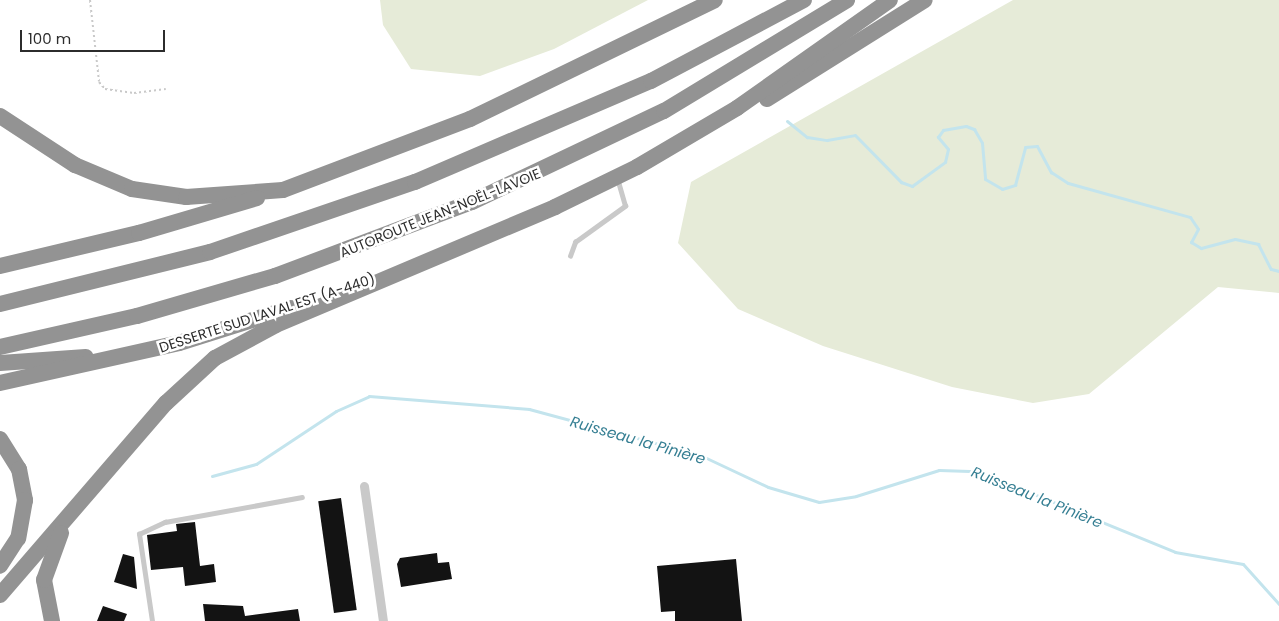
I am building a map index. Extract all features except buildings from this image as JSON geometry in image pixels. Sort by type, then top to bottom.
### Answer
[{"type":"highway","points":[[0,266],[139,233],[283,190],[470,119],[715,0]]},
{"type":"highway","points":[[0,304],[210,252],[415,182],[651,81],[804,0]]},
{"type":"highway","name":"AUTOROUTE JEAN-NOËL-LAVOIE","points":[[0,347],[137,316],[257,282],[472,202],[664,111],[847,0]]},
{"type":"highway","points":[[678,145],[890,0]]},
{"type":"highway","points":[[0,596],[166,403],[215,358],[388,274],[497,232],[616,178],[797,82],[925,0]]},
{"type":"highway","points":[[0,116],[75,166],[138,191],[186,197],[283,190]]},
{"type":"highway","name":"DESSERTE SUD LAVAL EST (A-440)","points":[[0,382],[129,355],[202,337],[388,274]]},
{"type":"highway","points":[[0,363],[129,355]]},
{"type":"highway","points":[[0,439],[19,469],[25,500],[18,538],[0,566]]},
{"type":"highway","points":[[52,621],[45,596],[45,573],[68,517]]},
{"type":"street","points":[[364,486],[383,621]]},
{"type":"lane","points":[[570,256],[575,242],[625,206],[616,178]]},
{"type":"lane","points":[[152,621],[140,534],[165,522],[302,497]]},
{"type":"path","points":[[90,0],[99,82],[105,89],[134,93],[166,89]]},
{"type":"green space","points":[[380,0],[648,0],[554,49],[480,76],[411,69],[383,25]]},
{"type":"green space","points":[[1013,0],[1279,0],[1279,293],[1218,287],[1089,394],[1033,403],[952,387],[823,346],[738,309],[678,243],[691,182]]},
{"type":"waterway","points":[[787,121],[807,137],[827,140],[855,135],[901,182],[912,186],[945,162],[948,149],[938,137],[943,130],[966,126],[974,129],[982,143],[985,179],[1002,189],[1015,185],[1025,147],[1037,146],[1051,172],[1068,183],[1190,217],[1198,229],[1191,242],[1201,248],[1235,239],[1258,244],[1271,269],[1279,271]]},
{"type":"waterway","name":"Ruisseau la Pinière","points":[[212,476],[256,464],[336,411],[369,396],[529,409],[700,455],[768,487],[819,502],[856,496],[939,470],[977,471],[1175,552],[1243,564],[1279,604]]}]
